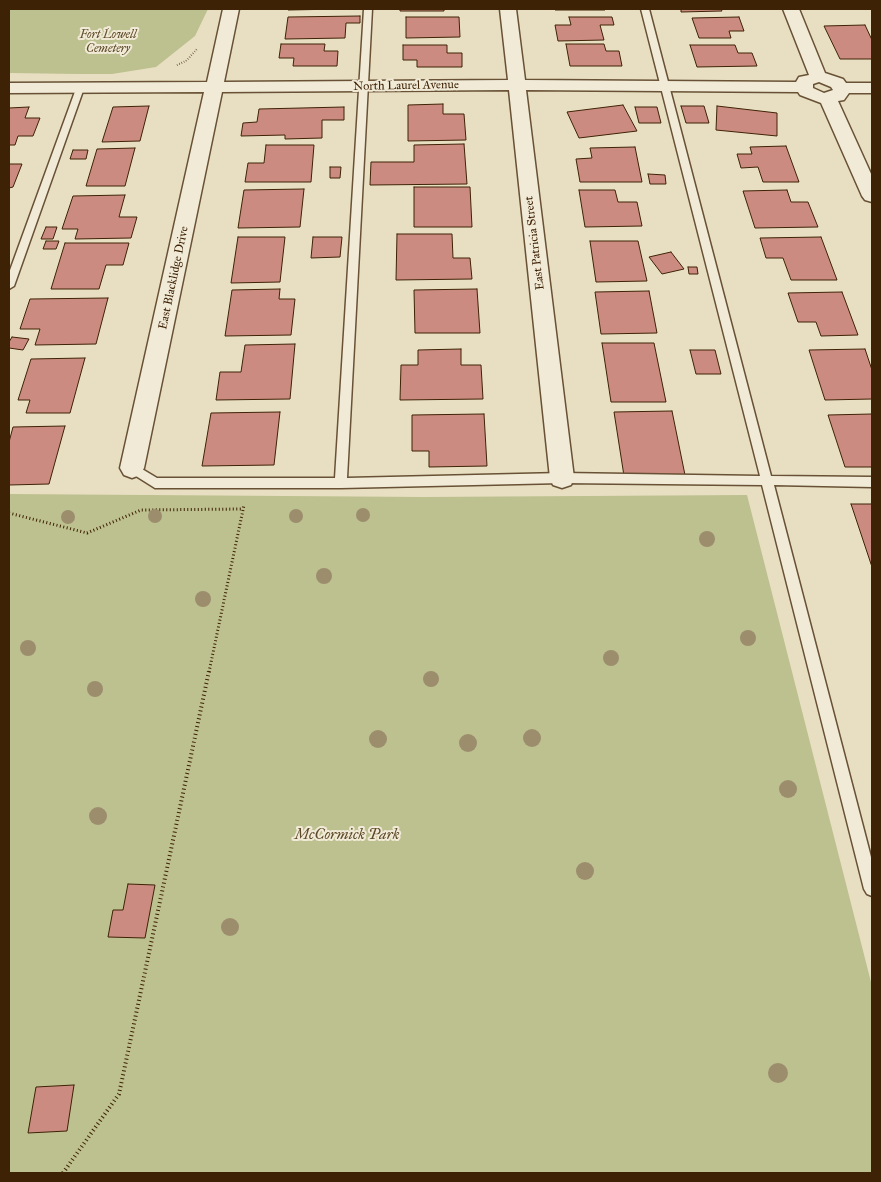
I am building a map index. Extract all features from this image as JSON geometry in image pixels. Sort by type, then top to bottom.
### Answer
[{"type":"street","name":"East Blacklidge Drive","points":[[132,468],[216,88],[231,9]]},
{"type":"street","name":"East Patricia Street","points":[[508,9],[562,478]]},
{"type":"street","points":[[791,9],[811,82],[810,94],[872,88]]},
{"type":"street","name":"North Laurel Avenue","points":[[9,88],[665,86],[811,82]]},
{"type":"street","points":[[835,93],[872,193]]},
{"type":"lane","points":[[341,483],[368,9]]},
{"type":"lane","points":[[645,9],[872,889]]},
{"type":"lane","points":[[9,286],[80,88]]},
{"type":"lane","points":[[132,468],[155,484],[341,483],[562,478],[872,482]]},
{"type":"path","points":[[170,68],[186,61],[202,43]]},
{"type":"path","points":[[63,1173],[120,1094],[248,483]]},
{"type":"path","points":[[9,513],[86,533],[142,510],[243,509]]},
{"type":"green space","name":"Fort Lowell Cemetery","points":[[9,9],[208,9],[195,36],[156,67],[112,74],[78,74],[9,73]]},
{"type":"green space","name":"McCormick Park","points":[[9,494],[424,497],[747,495],[872,986],[872,1173],[9,1173]]},
{"type":"building","points":[[289,9],[341,9],[288,10]]},
{"type":"building","points":[[400,9],[444,9],[444,11],[400,11]]},
{"type":"building","points":[[605,9],[605,10],[555,10]]},
{"type":"building","points":[[681,9],[721,9],[722,11],[681,12]]},
{"type":"building","points":[[360,16],[360,23],[346,23],[345,38],[285,39],[288,17]]},
{"type":"building","points":[[406,17],[459,17],[460,37],[406,38]]},
{"type":"building","points":[[569,17],[612,17],[614,25],[600,25],[604,40],[558,41],[555,25],[571,25]]},
{"type":"building","points":[[739,17],[744,31],[729,31],[731,38],[699,38],[692,18]]},
{"type":"building","points":[[865,25],[872,40],[872,59],[840,59],[824,26]]},
{"type":"building","points":[[281,44],[325,44],[324,51],[338,51],[337,66],[293,66],[294,58],[279,58]]},
{"type":"building","points":[[566,44],[604,44],[606,51],[619,51],[622,66],[570,66]]},
{"type":"building","points":[[403,45],[447,45],[447,53],[462,53],[462,67],[417,67],[417,60],[403,60]]},
{"type":"building","points":[[690,45],[735,45],[738,53],[752,53],[757,66],[697,67]]},
{"type":"building","points":[[443,104],[443,114],[464,114],[466,140],[408,141],[408,105]]},
{"type":"building","points":[[623,105],[637,131],[579,138],[567,112]]},
{"type":"building","points":[[149,106],[140,141],[102,142],[113,107]]},
{"type":"building","points":[[681,106],[704,106],[709,123],[686,123]]},
{"type":"building","points":[[717,106],[777,113],[777,136],[716,130]]},
{"type":"building","points":[[29,107],[25,118],[40,118],[33,136],[18,136],[15,145],[9,145],[9,108]]},
{"type":"building","points":[[344,107],[344,120],[322,120],[322,138],[285,139],[285,135],[241,136],[243,123],[257,122],[259,109]]},
{"type":"building","points":[[635,107],[657,107],[661,123],[639,123]]},
{"type":"building","points":[[464,144],[467,184],[370,185],[371,162],[414,162],[414,145]]},
{"type":"building","points":[[266,145],[314,145],[311,182],[245,182],[248,163],[264,163]]},
{"type":"building","points":[[786,146],[799,182],[763,182],[758,167],[741,168],[737,154],[752,154],[750,147]]},
{"type":"building","points":[[635,147],[642,182],[580,182],[576,159],[592,158],[590,148]]},
{"type":"building","points":[[135,148],[125,186],[86,186],[97,149]]},
{"type":"building","points":[[73,150],[88,150],[86,159],[70,159]]},
{"type":"building","points":[[9,164],[22,164],[13,187],[9,188]]},
{"type":"building","points":[[330,167],[341,167],[340,178],[330,178]]},
{"type":"building","points":[[648,174],[665,175],[666,184],[650,184]]},
{"type":"building","points":[[414,187],[470,187],[472,227],[414,227]]},
{"type":"building","points":[[304,189],[300,227],[238,228],[244,190]]},
{"type":"building","points":[[579,190],[615,190],[618,202],[637,202],[642,226],[585,227]]},
{"type":"building","points":[[787,190],[791,202],[808,202],[818,227],[755,228],[743,191]]},
{"type":"building","points":[[125,195],[119,217],[137,217],[131,238],[75,239],[78,229],[62,229],[73,196]]},
{"type":"building","points":[[46,227],[57,227],[53,239],[41,239]]},
{"type":"building","points":[[397,234],[452,234],[453,258],[470,258],[472,279],[396,280]]},
{"type":"building","points":[[238,237],[285,237],[280,282],[231,283]]},
{"type":"building","points":[[313,237],[342,237],[340,257],[311,258]]},
{"type":"building","points":[[821,237],[837,280],[791,280],[783,258],[766,258],[760,238]]},
{"type":"building","points":[[46,241],[59,241],[56,249],[43,249]]},
{"type":"building","points":[[590,241],[638,241],[647,281],[596,282]]},
{"type":"building","points":[[65,243],[129,243],[123,265],[106,265],[99,289],[51,289]]},
{"type":"building","points":[[671,252],[684,269],[662,274],[649,257]]},
{"type":"building","points":[[688,267],[697,267],[698,274],[689,274]]},
{"type":"building","points":[[280,289],[279,299],[295,299],[291,335],[225,336],[232,290]]},
{"type":"building","points":[[477,289],[480,333],[415,333],[414,290]]},
{"type":"building","points":[[649,291],[657,333],[601,334],[595,292]]},
{"type":"building","points":[[842,292],[858,335],[821,336],[816,322],[798,322],[788,293]]},
{"type":"building","points":[[108,298],[96,344],[35,345],[40,329],[20,329],[30,299]]},
{"type":"building","points":[[12,337],[29,339],[23,350],[9,348],[9,342]]},
{"type":"building","points":[[602,343],[654,343],[666,402],[611,402]]},
{"type":"building","points":[[295,344],[290,399],[216,400],[220,372],[241,372],[245,345]]},
{"type":"building","points":[[461,349],[461,365],[481,365],[483,399],[400,400],[401,365],[418,365],[418,350]]},
{"type":"building","points":[[865,349],[872,370],[872,399],[825,400],[809,350]]},
{"type":"building","points":[[690,350],[715,350],[721,374],[696,374]]},
{"type":"building","points":[[85,358],[70,413],[26,413],[30,400],[18,400],[31,359]]},
{"type":"building","points":[[672,411],[685,475],[624,476],[614,412]]},
{"type":"building","points":[[280,412],[274,465],[202,466],[211,413]]},
{"type":"building","points":[[484,414],[487,466],[429,467],[429,451],[412,451],[412,415]]},
{"type":"building","points":[[872,414],[872,467],[845,467],[828,415]]},
{"type":"building","points":[[65,426],[49,484],[9,485],[9,442],[13,427]]},
{"type":"building","points":[[851,504],[872,504],[872,567]]},
{"type":"building","points":[[128,884],[155,885],[145,938],[108,937],[113,910],[123,910]]},
{"type":"building","points":[[74,1085],[67,1131],[28,1133],[36,1087]]}]
